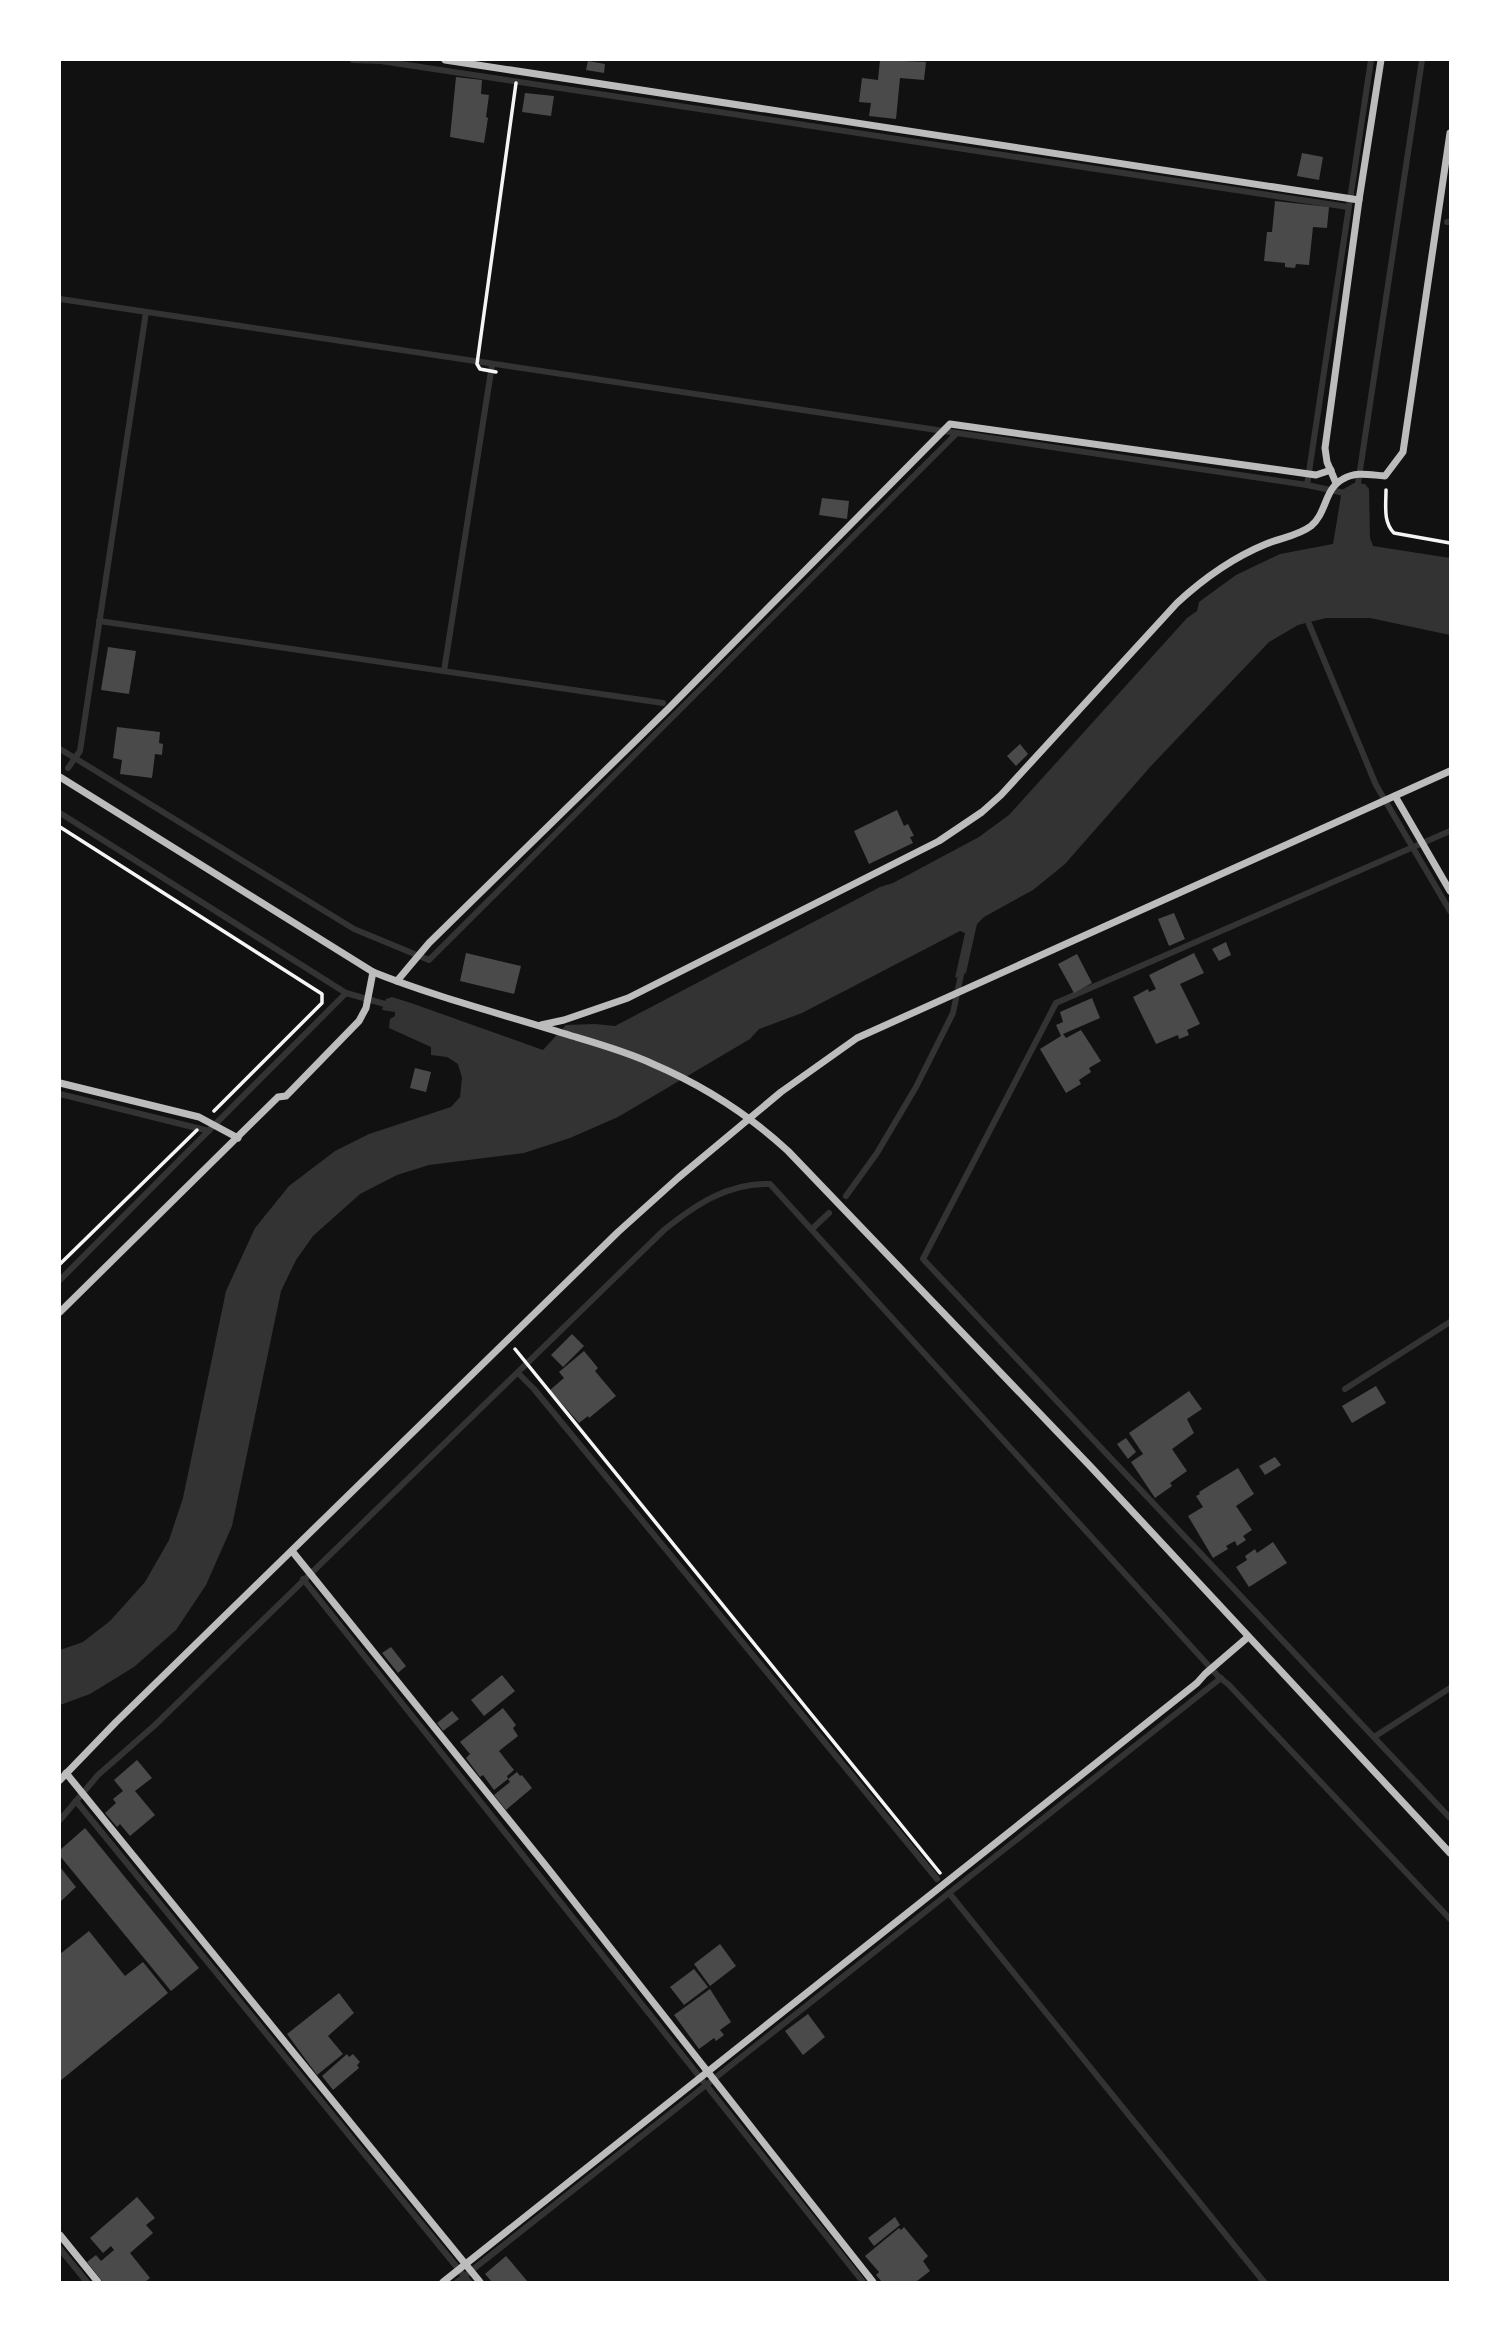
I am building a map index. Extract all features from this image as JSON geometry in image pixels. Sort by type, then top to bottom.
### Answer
[{"type":"street","points":[[445,60],[1357,199]]},
{"type":"street","points":[[540,1026],[628,998],[939,841],[1001,795],[1206,577],[1246,553],[1307,529],[1319,518],[1332,488],[1331,470],[1325,448],[1326,429],[1357,199],[1381,60]]},
{"type":"street","points":[[1332,488],[1353,474],[1385,476],[1403,452],[1451,133]]},
{"type":"street","points":[[397,981],[423,950],[950,424],[1316,475],[1331,470]]},
{"type":"street","points":[[60,1780],[618,1233],[749,1118],[824,1060],[857,1038],[922,1008],[1451,771]]},
{"type":"street","points":[[60,777],[373,972],[653,1063],[749,1118],[788,1150],[1091,1467],[1451,1853]]},
{"type":"street","points":[[1393,797],[1451,891]]},
{"type":"street","points":[[60,1312],[278,1097],[286,1096],[359,1021],[366,1008],[373,972]]},
{"type":"street","points":[[60,1083],[207,1119],[238,1138]]},
{"type":"street","points":[[292,1551],[545,1866],[708,2079],[873,2283]]},
{"type":"street","points":[[443,2283],[454,2273],[468,2269],[708,2079],[1197,1683],[1248,1636]]},
{"type":"street","points":[[66,1773],[480,2283]]},
{"type":"street","points":[[60,2235],[98,2283]]},
{"type":"path","points":[[496,372],[480,369],[477,364],[516,86]]},
{"type":"path","points":[[1385,476],[1388,527],[1394,533],[1408,537],[1451,543]]},
{"type":"path","points":[[60,827],[322,994],[322,1003],[207,1119]]},
{"type":"path","points":[[60,1264],[195,1132]]},
{"type":"path","points":[[523,1359],[948,1882]]},
{"type":"shaded area","points":[[1354,483],[1365,484],[1369,489],[1370,538],[1373,546],[1450,558],[1450,635],[1370,618],[1326,618],[1298,625],[1269,642],[1151,766],[1065,864],[1033,890],[984,917],[977,924],[966,973],[955,978],[965,933],[960,931],[802,1013],[759,1029],[750,1039],[618,1117],[570,1138],[524,1153],[429,1165],[397,1175],[360,1194],[313,1236],[296,1260],[281,1291],[232,1526],[206,1585],[176,1630],[134,1667],[90,1694],[60,1705],[60,1650],[83,1642],[110,1621],[145,1582],[169,1540],[183,1498],[226,1291],[255,1228],[289,1186],[335,1151],[369,1134],[451,1107],[460,1097],[462,1078],[458,1064],[447,1057],[431,1055],[431,1047],[389,1028],[390,1019],[395,1016],[395,1012],[382,1010],[386,999],[392,997],[411,1003],[543,1050],[566,1025],[615,1026],[880,887],[893,883],[979,837],[1009,815],[1187,618],[1197,611],[1199,602],[1236,575],[1280,554],[1333,544],[1342,490]]},
{"type":"building","points":[[880,60],[926,62],[924,80],[900,78],[896,119],[869,116],[871,103],[859,102],[862,78],[878,80]]},
{"type":"building","points":[[588,61],[605,64],[604,73],[586,70]]},
{"type":"building","points":[[456,77],[482,80],[481,94],[489,95],[484,143],[450,137]]},
{"type":"building","points":[[525,93],[554,96],[551,116],[522,112]]},
{"type":"building","points":[[1302,153],[1323,157],[1319,180],[1297,176]]},
{"type":"building","points":[[1275,201],[1329,207],[1327,228],[1313,227],[1309,265],[1296,264],[1295,268],[1285,267],[1285,263],[1264,261],[1267,232],[1272,232]]},
{"type":"building","points":[[822,498],[849,501],[847,519],[819,515]]},
{"type":"building","points":[[108,647],[136,651],[129,694],[101,690]]},
{"type":"building","points":[[117,727],[160,732],[162,755],[155,754],[152,778],[120,774],[122,760],[113,758]]},
{"type":"building","points":[[1020,744],[1028,754],[1016,766],[1007,756]]},
{"type":"building","points":[[897,810],[904,826],[908,824],[914,836],[910,837],[913,843],[869,864],[854,831]]},
{"type":"building","points":[[1174,913],[1185,939],[1169,946],[1158,919]]},
{"type":"building","points":[[1226,942],[1231,955],[1219,961],[1212,949]]},
{"type":"building","points":[[466,953],[521,966],[514,994],[460,981]]},
{"type":"building","points":[[1194,953],[1204,973],[1180,984],[1200,1024],[1187,1030],[1189,1035],[1179,1039],[1178,1035],[1156,1044],[1133,997],[1148,989],[1149,992],[1156,989],[1149,975]]},
{"type":"building","points":[[1077,954],[1092,983],[1074,993],[1058,964]]},
{"type":"building","points":[[1092,998],[1100,1018],[1063,1034],[1066,1038],[1081,1030],[1101,1061],[1089,1068],[1091,1072],[1079,1080],[1081,1084],[1066,1093],[1040,1049],[1061,1036],[1056,1025],[1063,1022],[1060,1012]]},
{"type":"building","points":[[415,1068],[431,1072],[426,1092],[410,1088]]},
{"type":"building","points":[[572,1334],[584,1346],[563,1367],[551,1355]]},
{"type":"building","points":[[584,1351],[598,1368],[595,1371],[616,1396],[579,1423],[550,1390],[564,1378],[559,1372]]},
{"type":"building","points":[[1376,1386],[1386,1403],[1352,1423],[1342,1406]]},
{"type":"building","points":[[1189,1391],[1202,1409],[1187,1419],[1194,1433],[1172,1449],[1187,1471],[1155,1498],[1131,1462],[1143,1454],[1129,1433]]},
{"type":"building","points":[[1126,1438],[1136,1452],[1128,1459],[1117,1444]]},
{"type":"building","points":[[1275,1457],[1281,1465],[1265,1475],[1259,1466]]},
{"type":"building","points":[[1238,1468],[1254,1494],[1236,1506],[1252,1530],[1243,1536],[1246,1540],[1237,1546],[1235,1541],[1213,1558],[1188,1516],[1203,1507],[1196,1496],[1199,1492]]},
{"type":"building","points":[[1273,1542],[1287,1563],[1249,1587],[1236,1567],[1247,1560],[1245,1556],[1255,1549],[1257,1553]]},
{"type":"building","points":[[391,1647],[406,1666],[398,1673],[382,1653]]},
{"type":"building","points":[[502,1675],[515,1691],[484,1716],[471,1700]]},
{"type":"building","points":[[503,1708],[516,1725],[513,1728],[518,1736],[499,1751],[514,1770],[507,1776],[508,1779],[494,1790],[466,1758],[470,1754],[460,1742]]},
{"type":"building","points":[[452,1711],[459,1719],[443,1731],[437,1723]]},
{"type":"building","points":[[137,1760],[152,1778],[135,1791],[155,1815],[130,1836],[120,1824],[117,1827],[105,1813],[116,1803],[113,1799],[123,1791],[114,1780]]},
{"type":"building","points":[[517,1772],[532,1788],[506,1810],[494,1795],[510,1782],[508,1779]]},
{"type":"building","points":[[85,1828],[199,1968],[171,1991],[60,1856],[60,1850]]},
{"type":"building","points":[[60,1867],[76,1887],[60,1902]]},
{"type":"building","points":[[89,1931],[125,1976],[143,1962],[168,1993],[60,2081],[60,1954]]},
{"type":"building","points":[[720,1944],[736,1966],[710,1986],[694,1964]]},
{"type":"building","points":[[694,1969],[708,1987],[684,2005],[670,1987]]},
{"type":"building","points":[[710,1989],[731,2022],[720,2030],[724,2035],[716,2041],[714,2038],[699,2049],[674,2015]]},
{"type":"building","points":[[339,1993],[354,2013],[328,2036],[343,2054],[317,2075],[287,2034]]},
{"type":"building","points":[[808,2014],[825,2037],[803,2055],[785,2031]]},
{"type":"building","points":[[347,2054],[349,2057],[353,2054],[360,2062],[357,2065],[359,2068],[333,2090],[322,2076]]},
{"type":"building","points":[[137,2197],[155,2218],[146,2225],[153,2233],[130,2253],[150,2278],[145,2282],[103,2282],[87,2262],[96,2255],[101,2261],[114,2250],[111,2246],[103,2253],[90,2238]]},
{"type":"building","points":[[895,2217],[900,2225],[874,2246],[868,2238]]},
{"type":"building","points":[[904,2227],[928,2256],[923,2261],[930,2271],[917,2281],[919,2282],[882,2282],[876,2275],[879,2272],[865,2256],[899,2228],[901,2230]]},
{"type":"building","points":[[506,2256],[528,2282],[492,2282],[485,2274]]},
{"type":"waterway","points":[[353,60],[381,61],[1348,207]]},
{"type":"waterway","points":[[1307,485],[1371,60]]},
{"type":"waterway","points":[[1357,490],[1422,60]]},
{"type":"waterway","points":[[60,299],[957,433]]},
{"type":"waterway","points":[[68,768],[80,751],[146,312]]},
{"type":"waterway","points":[[444,671],[492,365]]},
{"type":"waterway","points":[[60,749],[354,929],[429,960],[957,433],[1307,485],[1349,494]]},
{"type":"waterway","points":[[99,621],[663,703]]},
{"type":"waterway","points":[[1309,624],[1376,785],[1450,911]]},
{"type":"waterway","points":[[60,813],[346,993],[392,1006]]},
{"type":"waterway","points":[[1450,831],[1056,1003],[923,1259],[1450,1818]]},
{"type":"waterway","points":[[846,1196],[877,1153],[916,1087],[953,1013],[962,970]]},
{"type":"waterway","points":[[60,1280],[346,993]]},
{"type":"waterway","points":[[60,1094],[209,1131]]},
{"type":"waterway","points":[[60,1820],[98,1775],[155,1725],[664,1230],[713,1197],[740,1187],[770,1184],[1218,1676],[1450,1919]]},
{"type":"waterway","points":[[812,1229],[829,1213]]},
{"type":"waterway","points":[[1345,1389],[1450,1322]]},
{"type":"waterway","points":[[518,1373],[534,1389],[937,1879]]},
{"type":"waterway","points":[[303,1579],[863,2282]]},
{"type":"waterway","points":[[457,2282],[1221,1678]]},
{"type":"waterway","points":[[1374,1737],[1450,1688]]},
{"type":"waterway","points":[[76,1801],[469,2282]]},
{"type":"waterway","points":[[949,1893],[1264,2282]]},
{"type":"waterway","points":[[60,2249],[87,2282]]}]
